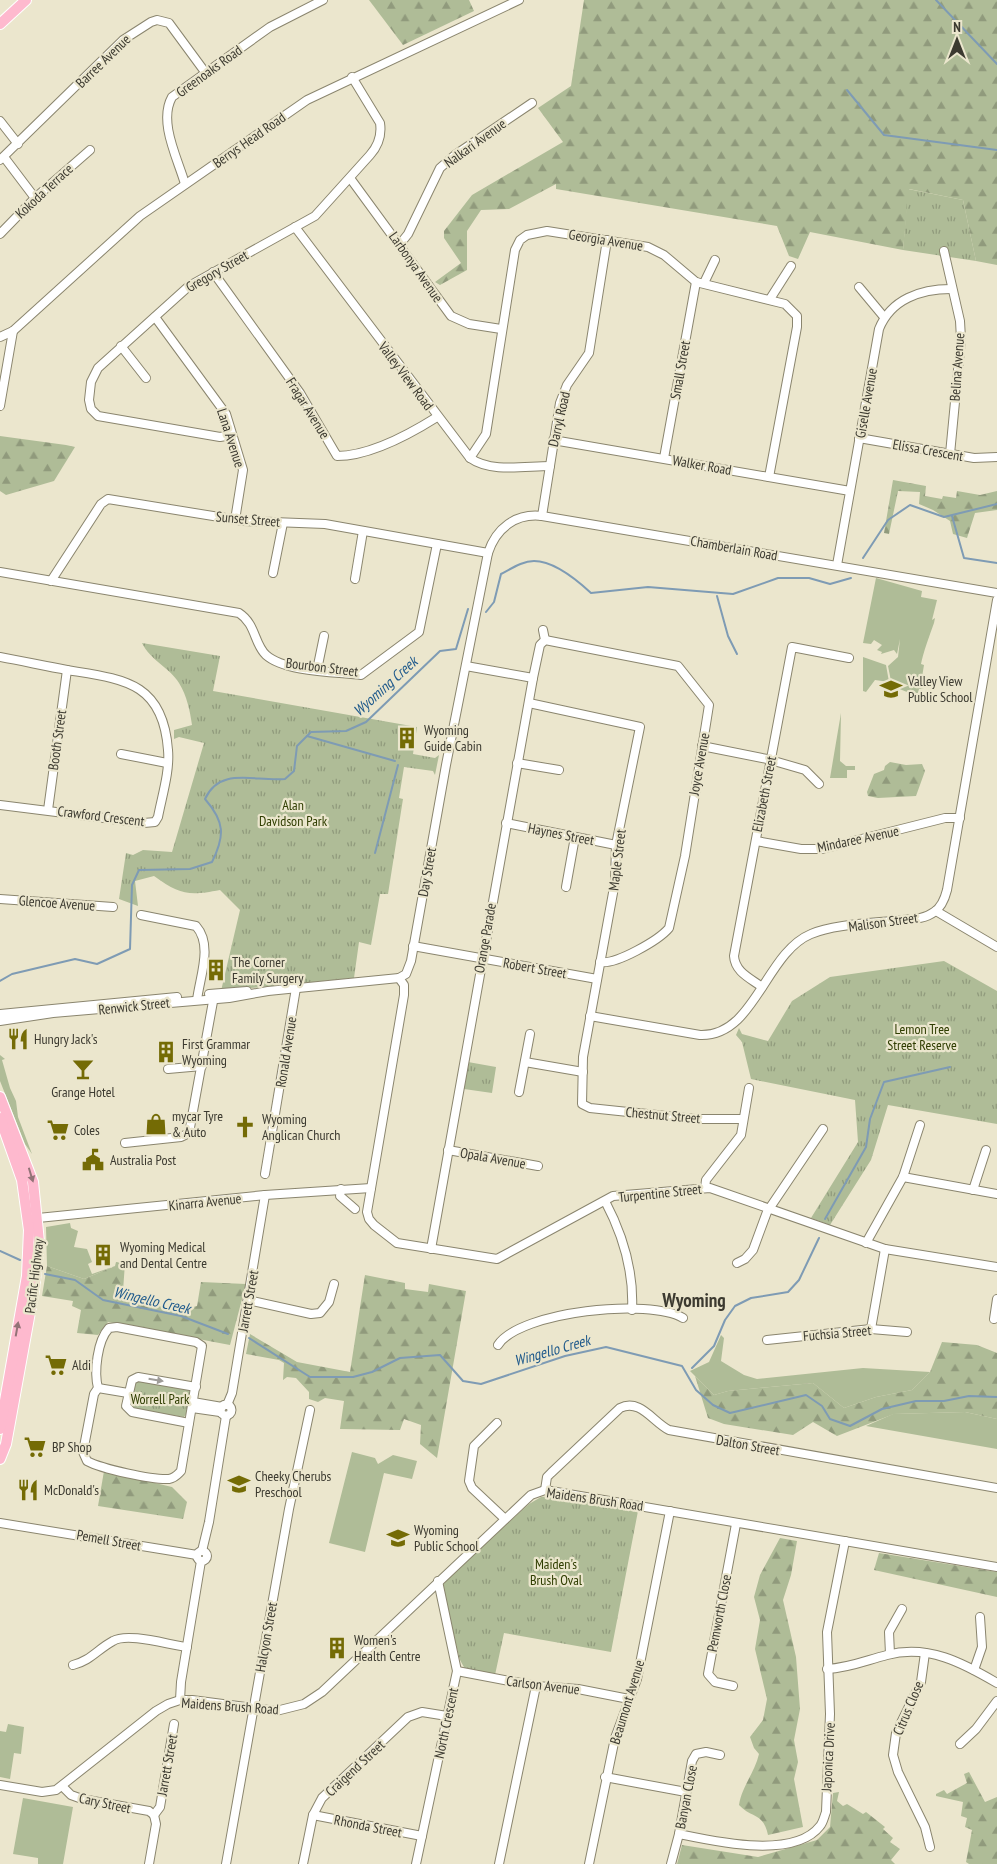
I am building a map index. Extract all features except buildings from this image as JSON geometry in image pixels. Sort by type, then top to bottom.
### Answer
[{"type":"main road","points":[[0,24],[26,0]]},
{"type":"main road","name":"Pacific Highway","points":[[0,1097],[29,1170],[38,1218],[39,1242],[34,1290],[6,1444],[0,1459]]},
{"type":"main road","name":"Pacific Highway","points":[[0,1118],[19,1167],[26,1200],[29,1230],[27,1276],[0,1429]]},
{"type":"main road","points":[[27,1276],[33,1258],[34,1223],[38,1218]]},
{"type":"street","name":"Greenoaks Road","points":[[185,184],[168,127],[167,108],[176,93],[270,27],[322,0]]},
{"type":"street","name":"Berrys Head Road","points":[[0,337],[13,331],[140,216],[306,100],[519,0]]},
{"type":"street","name":"Barree Avenue","points":[[2,158],[123,40],[151,22],[164,21],[173,27],[205,72]]},
{"type":"street","name":"Gregory Street","points":[[232,435],[220,437],[103,418],[94,413],[89,400],[94,374],[121,346],[155,317],[180,292],[315,216],[375,150],[382,130],[379,117],[352,78]]},
{"type":"street","name":"Nalkari Avenue","points":[[400,244],[408,234],[440,168],[455,154],[532,103]]},
{"type":"street","points":[[0,121],[18,144]]},
{"type":"street","name":"Kokoda Terrace","points":[[0,234],[35,198],[90,150]]},
{"type":"street","points":[[2,158],[35,198]]},
{"type":"street","name":"Larbonya Avenue","points":[[350,178],[452,316],[470,324],[501,329]]},
{"type":"street","name":"Valley View Road","points":[[294,227],[470,458]]},
{"type":"street","name":"Georgia Avenue","points":[[470,458],[486,434],[501,329],[515,250],[523,237],[533,232],[547,231],[607,240],[655,250],[699,283],[770,299],[790,307],[798,320],[769,477]]},
{"type":"street","name":"Darryl Road","points":[[542,516],[553,440],[564,393],[575,371],[584,362],[589,353],[607,240]]},
{"type":"street","name":"Belina Avenue","points":[[944,251],[960,321],[961,339],[950,454]]},
{"type":"street","name":"Small Street","points":[[664,458],[699,283],[715,260]]},
{"type":"street","points":[[770,299],[791,266]]},
{"type":"street","name":"Fragar Avenue","points":[[213,272],[300,393],[337,456],[350,456],[411,433],[437,416]]},
{"type":"street","points":[[859,287],[884,317],[906,298],[914,294],[923,291],[951,288]]},
{"type":"street","name":"Lana Avenue","points":[[155,317],[220,403],[226,414],[243,470],[234,520]]},
{"type":"street","name":"Giselle Avenue","points":[[837,565],[879,329],[884,317]]},
{"type":"street","points":[[0,406],[13,331]]},
{"type":"street","points":[[121,346],[146,378]]},
{"type":"street","name":"Elissa Crescent","points":[[859,438],[974,458],[997,457]]},
{"type":"street","name":"Walker Road","points":[[553,440],[850,491]]},
{"type":"street","points":[[470,458],[477,463],[489,466],[550,466]]},
{"type":"street","name":"Sunset Street","points":[[51,581],[105,500],[112,498],[234,520],[325,524],[488,553]]},
{"type":"street","name":"Chamberlain Road","points":[[488,553],[497,534],[507,525],[524,516],[542,516],[997,593]]},
{"type":"street","points":[[273,573],[283,523]]},
{"type":"street","points":[[355,579],[363,530]]},
{"type":"street","name":"Bourbon Street","points":[[0,572],[239,613],[247,619],[265,654],[290,666],[361,675],[419,632],[437,544]]},
{"type":"street","name":"Day Street","points":[[399,978],[409,968],[446,765],[488,553]]},
{"type":"street","name":"Malison Street","points":[[590,1016],[700,1035],[717,1034],[733,1026],[789,950],[802,938],[812,933],[923,917],[936,911],[948,890],[997,600]]},
{"type":"street","points":[[543,630],[545,640]]},
{"type":"street","points":[[317,670],[324,636]]},
{"type":"street","name":"Orange Parade","points":[[431,1249],[517,763],[540,645],[545,640]]},
{"type":"street","name":"Joyce Avenue","points":[[545,640],[678,666],[709,705],[685,856],[669,928],[643,946],[607,963],[600,962]]},
{"type":"street","name":"Elizabeth Street","points":[[762,987],[740,972],[734,956],[792,647],[849,658]]},
{"type":"street","name":"Crawford Crescent","points":[[0,657],[105,675],[135,685],[153,703],[161,720],[168,751],[158,818],[155,822],[144,823],[0,805]]},
{"type":"street","points":[[466,666],[533,678]]},
{"type":"street","name":"Booth Street","points":[[48,810],[67,670]]},
{"type":"street","name":"Maple Street","points":[[529,704],[640,727],[616,845],[615,882],[590,1016],[583,1072],[582,1101],[584,1106]]},
{"type":"street","points":[[702,746],[805,770],[818,784]]},
{"type":"street","points":[[121,754],[167,763]]},
{"type":"street","points":[[517,763],[559,770]]},
{"type":"street","name":"Mindaree Avenue","points":[[756,841],[801,849],[822,849],[945,818],[960,818]]},
{"type":"street","name":"Haynes Street","points":[[506,823],[616,845]]},
{"type":"street","points":[[566,887],[575,837]]},
{"type":"street","name":"Glencoe Avenue","points":[[0,899],[113,907]]},
{"type":"street","points":[[936,911],[997,947]]},
{"type":"street","points":[[141,914],[196,926],[202,933],[206,942],[197,998]]},
{"type":"street","name":"Robert Street","points":[[413,946],[597,979]]},
{"type":"street","points":[[371,1188],[404,995],[404,985],[399,978]]},
{"type":"street","name":"Renwick Street","points":[[0,1021],[214,996],[399,978]]},
{"type":"street","name":"Ronald Avenue","points":[[266,1174],[296,988]]},
{"type":"street","points":[[125,1143],[181,1137],[189,1133],[214,996]]},
{"type":"street","points":[[64,1008],[110,1006],[118,1008],[160,998]]},
{"type":"street","name":"Renwick Street","points":[[0,1014],[160,998],[197,998]]},
{"type":"street","points":[[17,1012],[38,1013],[42,1016]]},
{"type":"street","points":[[520,1092],[530,1034]]},
{"type":"street","points":[[525,1062],[583,1072]]},
{"type":"street","points":[[168,1069],[202,1066]]},
{"type":"street","points":[[705,1188],[706,1180],[739,1138],[749,1088]]},
{"type":"street","name":"Chestnut Street","points":[[584,1106],[695,1119],[742,1119]]},
{"type":"street","points":[[866,1243],[903,1177],[920,1125]]},
{"type":"street","points":[[736,1263],[745,1259],[753,1250],[770,1209],[823,1129]]},
{"type":"street","name":"Opala Avenue","points":[[448,1150],[538,1166]]},
{"type":"street","points":[[973,1190],[986,1150]]},
{"type":"street","points":[[903,1177],[997,1194]]},
{"type":"street","name":"Kinarra Avenue","points":[[38,1218],[265,1195],[371,1188]]},
{"type":"street","name":"Turpentine Street","points":[[371,1188],[367,1212],[369,1219],[397,1243],[497,1259],[621,1194],[705,1188],[716,1189],[885,1249],[997,1267]]},
{"type":"street","points":[[341,1189],[340,1196],[355,1209]]},
{"type":"street","name":"Jarrett Street","points":[[180,1700],[200,1556],[212,1504],[224,1410],[232,1393],[265,1195]]},
{"type":"street","points":[[605,1201],[623,1240],[631,1279],[632,1310]]},
{"type":"street","points":[[871,1330],[885,1249]]},
{"type":"street","points":[[248,1300],[311,1314],[320,1313],[330,1302],[334,1284]]},
{"type":"street","points":[[994,1319],[997,1299]]},
{"type":"street","points":[[498,1345],[503,1338],[528,1326],[557,1316],[600,1308],[671,1312],[683,1318]]},
{"type":"street","points":[[117,1327],[196,1342],[202,1346],[181,1470],[176,1477],[168,1479],[132,1474],[91,1464],[86,1461],[83,1452],[94,1394],[98,1388],[95,1378],[103,1334],[109,1328],[117,1327]]},
{"type":"street","name":"Fuchsia Street","points":[[767,1340],[871,1330],[907,1332]]},
{"type":"street","points":[[189,1423],[132,1412],[126,1406],[128,1393],[132,1380],[138,1377],[196,1387]]},
{"type":"street","points":[[98,1388],[128,1393]]},
{"type":"street","points":[[193,1405],[224,1410]]},
{"type":"street","name":"Dalton Street","points":[[545,1490],[547,1477],[620,1408],[629,1405],[642,1408],[661,1426],[678,1432],[997,1488]]},
{"type":"street","name":"Halcyon Street","points":[[226,1864],[289,1508],[310,1410]]},
{"type":"street","points":[[497,1423],[476,1443],[470,1481],[472,1488],[504,1519]]},
{"type":"street","name":"Maidens Brush Road","points":[[63,1787],[156,1711],[180,1700],[253,1710],[288,1710],[304,1704],[322,1692],[531,1495],[545,1490],[736,1524],[997,1565]]},
{"type":"street","name":"Beaumont Avenue","points":[[589,1864],[615,1738],[642,1657],[670,1511]]},
{"type":"street","name":"Pemell Street","points":[[0,1519],[22,1525]]},
{"type":"street","name":"Pemell Street","points":[[0,1522],[200,1556]]},
{"type":"street","name":"Pemworth Close","points":[[733,1686],[715,1682],[708,1674],[736,1524]]},
{"type":"street","name":"Japonica Drive","points":[[679,1834],[756,1847],[784,1844],[806,1836],[820,1827],[826,1812],[830,1714],[827,1632],[845,1541]]},
{"type":"street","name":"North Crescent","points":[[416,1864],[457,1671],[438,1581]]},
{"type":"street","points":[[890,1654],[889,1632],[902,1609]]},
{"type":"street","points":[[974,1670],[982,1647],[980,1618]]},
{"type":"street","points":[[73,1666],[85,1662],[113,1640],[125,1637],[187,1647]]},
{"type":"street","points":[[827,1669],[846,1668],[890,1654],[926,1653],[945,1656],[997,1683]]},
{"type":"street","name":"Citrus Close","points":[[926,1653],[921,1682],[896,1733],[893,1755],[898,1772],[925,1827],[930,1847]]},
{"type":"street","name":"Carlson Avenue","points":[[457,1671],[536,1686],[578,1689],[629,1699]]},
{"type":"street","points":[[498,1864],[536,1686]]},
{"type":"street","points":[[960,1744],[976,1730],[997,1701]]},
{"type":"street","name":"Craigend Street","points":[[303,1864],[313,1815],[322,1798],[408,1717],[422,1712],[448,1716]]},
{"type":"street","name":"Jarrett Street","points":[[149,1864],[156,1824],[154,1815],[160,1807],[174,1724]]},
{"type":"street","name":"Banyan Close","points":[[671,1864],[679,1834],[692,1761],[696,1754],[706,1752],[720,1755]]},
{"type":"street","points":[[606,1777],[686,1792]]},
{"type":"street","name":"Cary Street","points":[[0,1785],[42,1792],[63,1787],[76,1798],[149,1811],[154,1815]]},
{"type":"street","name":"Rhonda Street","points":[[313,1815],[422,1836]]},
{"type":"green space","points":[[369,0],[469,0],[474,11],[403,45]]},
{"type":"green space","points":[[584,0],[997,0],[997,265],[976,261],[963,200],[909,189],[903,250],[810,232],[798,259],[789,256],[777,226],[556,189],[556,184],[509,209],[481,210],[467,231],[467,270],[440,285],[435,282],[461,263],[444,238],[444,231],[472,195],[563,142],[538,108],[571,86]]},
{"type":"green space","points":[[908,189],[963,200],[976,261],[903,250]]},
{"type":"green space","points":[[0,436],[75,447],[54,481],[6,495],[0,491]]},
{"type":"green space","points":[[893,480],[926,486],[925,496],[942,499],[943,496],[956,498],[957,491],[980,495],[997,491],[997,510],[975,513],[967,538],[953,534],[950,521],[919,504],[920,492],[898,491],[889,534],[884,533]]},
{"type":"green space","points":[[876,578],[922,591],[921,597],[937,600],[932,620],[935,618],[934,623],[921,664],[924,665],[922,677],[917,677],[915,684],[912,686],[924,688],[919,689],[917,696],[892,686],[888,666],[898,657],[900,639],[897,654],[894,650],[881,654],[882,652],[877,650],[882,645],[874,640],[871,644],[863,643]]},
{"type":"green space","name":"Alan Davidson Park","points":[[142,643],[220,656],[213,691],[417,727],[413,754],[435,758],[439,755],[435,775],[433,771],[404,767],[399,798],[403,799],[388,894],[380,894],[371,945],[359,942],[354,978],[221,991],[240,910],[220,890],[200,893],[185,892],[171,887],[154,876],[135,881],[138,906],[119,899],[126,853],[133,855],[143,850],[172,852],[204,743],[179,737],[174,739],[174,730],[192,725],[186,698],[182,688],[171,673],[150,654]]},
{"type":"green space","points":[[863,657],[886,665],[889,682],[875,680],[866,692],[863,691]]},
{"type":"green space","points":[[841,713],[840,761],[846,766],[855,766],[855,770],[847,770],[847,778],[830,778]]},
{"type":"green space","points":[[890,762],[906,765],[922,764],[925,771],[916,796],[878,798],[868,796],[867,792],[874,774],[884,770],[885,766]]},
{"type":"green space","name":"Lemon Tree Street Reserve","points":[[944,961],[997,991],[997,1124],[888,1105],[871,1160],[830,1225],[811,1218],[858,1142],[855,1100],[751,1079],[742,1042],[736,1035],[739,1028],[742,1034],[768,1041],[792,1001],[830,977]]},
{"type":"green space","points":[[0,1055],[5,1059],[2,1060],[16,1101],[18,1117],[32,1154],[25,1144],[0,1081]]},
{"type":"green space","points":[[468,1062],[496,1067],[492,1093],[464,1089]]},
{"type":"green space","points":[[70,1223],[71,1228],[78,1231],[74,1247],[87,1249],[92,1262],[88,1264],[92,1274],[115,1266],[84,1279],[47,1266],[46,1227]]},
{"type":"green space","points":[[116,1262],[125,1263],[123,1291],[147,1296],[152,1304],[177,1311],[197,1306],[201,1282],[246,1284],[230,1345],[108,1322],[98,1335],[77,1333],[81,1310],[72,1306],[73,1301],[42,1296],[47,1266],[84,1279],[115,1266]]},
{"type":"green space","points":[[365,1275],[405,1283],[405,1289],[428,1292],[429,1284],[466,1291],[437,1458],[420,1444],[421,1425],[404,1419],[400,1430],[340,1429],[344,1401],[325,1398],[318,1402],[309,1399],[309,1392],[296,1378],[287,1377],[283,1380],[284,1363],[279,1360],[246,1354],[250,1334],[297,1362],[350,1372]]},
{"type":"green space","points":[[721,1335],[724,1338],[721,1361],[744,1375],[757,1379],[863,1368],[930,1372],[912,1390],[876,1397],[844,1408],[813,1383],[728,1391],[714,1395],[690,1371],[709,1362]]},
{"type":"green space","points":[[942,1342],[977,1345],[997,1353],[997,1419],[965,1412],[894,1414],[837,1436],[813,1422],[793,1435],[724,1424],[708,1418],[695,1376],[714,1395],[728,1391],[813,1383],[844,1408],[876,1397],[912,1390],[930,1372]]},
{"type":"green space","name":"Worrell Park","points":[[139,1380],[185,1387],[190,1390],[187,1413],[184,1417],[130,1407],[132,1384]]},
{"type":"green space","points":[[965,1412],[997,1419],[997,1449],[866,1426],[893,1414]]},
{"type":"green space","points":[[352,1452],[375,1458],[378,1464],[393,1455],[417,1461],[412,1479],[384,1473],[365,1552],[329,1543]]},
{"type":"green space","points":[[104,1471],[172,1487],[187,1502],[183,1519],[98,1506]]},
{"type":"green space","name":"Maiden's Brush Oval","points":[[555,1496],[638,1511],[611,1652],[504,1633],[495,1675],[465,1669],[460,1660],[442,1591],[445,1579],[529,1504],[541,1497]]},
{"type":"green space","points":[[780,1538],[797,1541],[791,1575],[783,1600],[796,1657],[800,1709],[794,1740],[798,1762],[794,1779],[803,1827],[768,1835],[760,1819],[739,1805],[759,1754],[754,1748],[750,1737],[763,1720],[767,1699],[755,1649],[760,1620],[754,1597],[760,1575]]},
{"type":"green space","points":[[879,1553],[997,1572],[997,1597],[874,1570]]},
{"type":"green space","points":[[8,1724],[24,1727],[21,1754],[14,1753],[10,1779],[0,1777],[0,1731],[6,1732]]},
{"type":"green space","points":[[969,1772],[985,1802],[997,1797],[997,1864],[969,1864],[966,1862],[972,1830],[965,1827],[967,1818],[961,1816],[963,1802],[936,1796],[936,1794],[944,1790],[947,1794],[967,1783],[964,1774]]},
{"type":"green space","points":[[839,1792],[837,1801],[843,1806],[847,1804],[863,1814],[866,1812],[885,1827],[883,1829],[893,1838],[890,1842],[900,1849],[891,1860],[895,1864],[677,1864],[682,1845],[758,1857],[817,1840],[830,1827],[833,1793]]},
{"type":"green space","points":[[23,1798],[73,1807],[63,1864],[38,1864],[38,1858],[13,1854]]},
{"type":"waterway","points":[[936,0],[997,64]]},
{"type":"waterway","points":[[847,90],[884,135],[997,150]]},
{"type":"waterway","name":"Wyoming Creek","points":[[863,558],[888,520],[910,505],[944,517],[997,504]]},
{"type":"waterway","points":[[952,516],[964,558],[997,563]]},
{"type":"waterway","name":"Wyoming Creek","points":[[486,612],[494,602],[501,574],[530,561],[542,562],[557,568],[572,577],[591,593],[648,587],[733,594],[778,578],[809,578],[830,584],[851,578]]},
{"type":"waterway","points":[[717,596],[728,636],[737,654]]},
{"type":"waterway","name":"Wyoming Creek","points":[[0,981],[12,974],[75,959],[97,964],[130,949],[132,885],[139,870],[190,869],[212,862],[221,837],[219,822],[212,807],[205,799],[212,789],[220,782],[229,779],[285,779],[294,771],[297,746],[311,732],[346,731],[366,722],[440,651],[456,649],[468,609]]},
{"type":"waterway","points":[[307,736],[395,761]]},
{"type":"waterway","points":[[375,853],[398,765]]},
{"type":"waterway","points":[[825,1219],[866,1147],[870,1119],[884,1082],[950,1067]]},
{"type":"waterway","points":[[692,1368],[714,1346],[725,1320],[735,1306],[751,1298],[788,1292],[799,1280],[819,1238]]},
{"type":"waterway","name":"Wingello Creek","points":[[0,1251],[20,1260]]},
{"type":"waterway","name":"Wingello Creek","points":[[45,1274],[75,1280],[103,1300],[181,1316],[228,1334]]},
{"type":"waterway","name":"Wingello Creek","points":[[249,1338],[310,1377],[353,1377],[372,1372],[400,1358],[440,1355],[463,1381],[481,1384],[565,1356],[606,1347],[682,1366],[696,1390],[713,1405],[730,1413],[806,1395],[822,1406],[830,1419],[850,1426],[882,1409],[916,1401],[944,1401],[969,1396],[997,1397]]},
{"type":"place","name":"Valley View Public School","points":[[891,689]]},
{"type":"place","name":"Wyoming Guide Cabin","points":[[407,738]]},
{"type":"place","name":"The Corner Family Surgery","points":[[216,970]]},
{"type":"place","name":"Hungry Jack's","points":[[18,1039]]},
{"type":"place","name":"First Grammar Wyoming","points":[[166,1052]]},
{"type":"place","name":"Grange Hotel","points":[[83,1069]]},
{"type":"place","name":"mycar Tyre & Auto","points":[[156,1124]]},
{"type":"place","name":"Wyoming Anglican Church","points":[[245,1127]]},
{"type":"place","name":"Coles","points":[[58,1130]]},
{"type":"place","name":"Australia Post","points":[[93,1160]]},
{"type":"place","name":"Wyoming Medical and Dental Centre","points":[[103,1255]]},
{"type":"place","name":"Aldi","points":[[56,1365]]},
{"type":"place","name":"BP Shop","points":[[35,1447]]},
{"type":"place","name":"Cheeky Cherubs Preschool","points":[[239,1484]]},
{"type":"place","name":"McDonald's","points":[[28,1490]]},
{"type":"place","name":"Wyoming Public School","points":[[398,1538]]},
{"type":"place","name":"Women's Health Centre","points":[[337,1648]]},
{"type":"district","name":"Wyoming","points":[[694,1300]]}]
